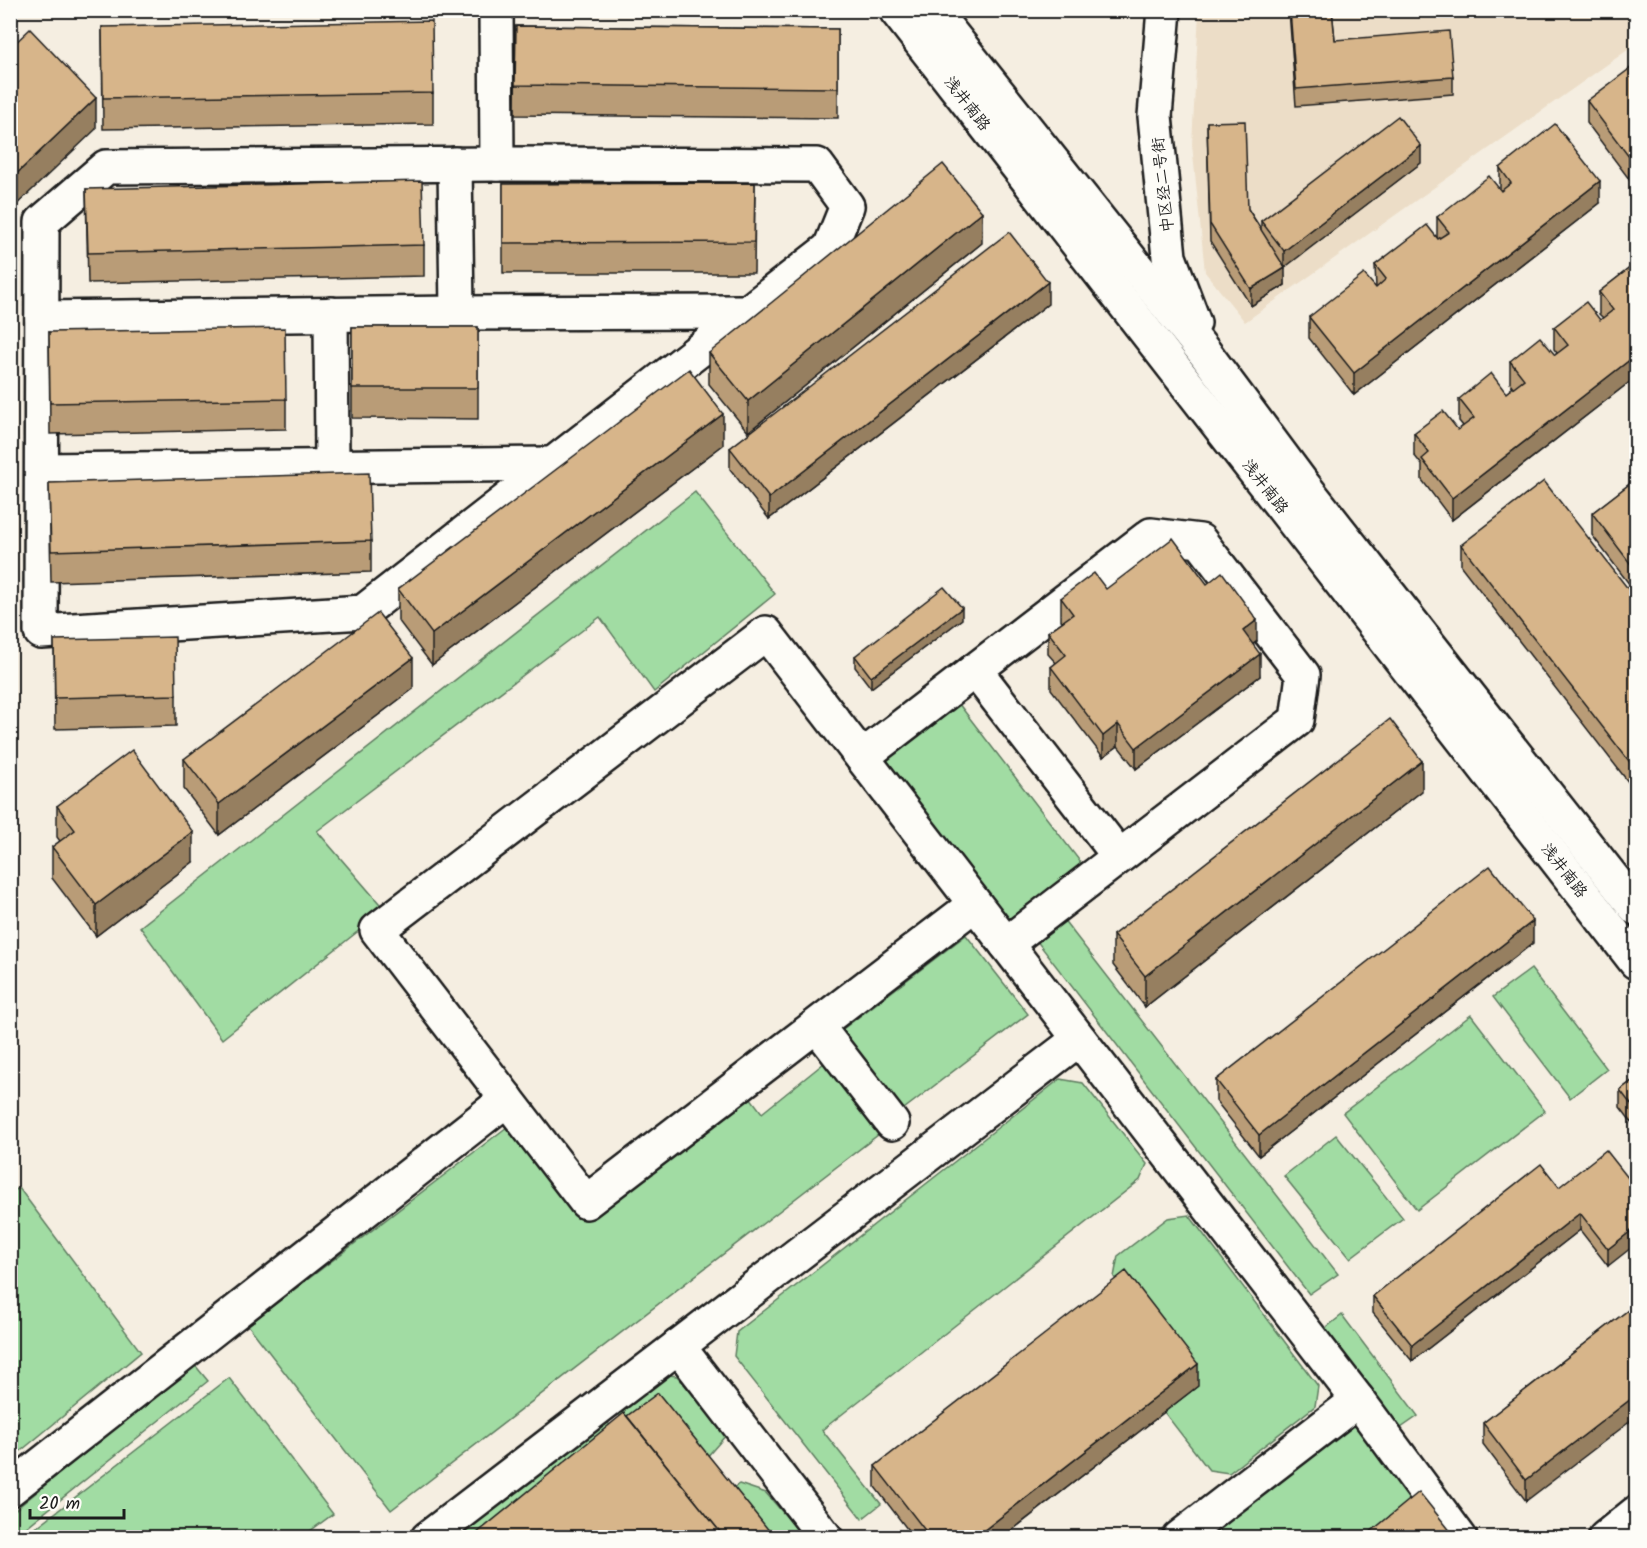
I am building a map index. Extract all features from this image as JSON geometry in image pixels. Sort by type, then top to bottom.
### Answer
[{"type":"street","points":[[496,10],[497,164]]},
{"type":"street","name":"浅井南路","points":[[896,10],[1636,962]]},
{"type":"street","name":"浅井南路","points":[[932,10],[1205,353],[1304,486],[1636,908]]},
{"type":"street","name":"中区经二号街","points":[[1164,10],[1155,116],[1169,257],[1205,353]]},
{"type":"street","points":[[455,164],[457,312]]},
{"type":"street","points":[[497,164],[817,165],[847,206],[830,248],[363,612],[41,632],[42,222],[106,167],[497,164]]},
{"type":"street","points":[[42,318],[457,312],[749,312]]},
{"type":"street","points":[[331,314],[332,467]]},
{"type":"street","points":[[42,470],[554,464]]},
{"type":"street","points":[[862,757],[1151,535],[1200,541],[1303,675],[1297,720],[1006,944]]},
{"type":"street","points":[[975,904],[586,1202],[377,930],[766,633],[1358,1400],[1460,1538]]},
{"type":"street","points":[[975,670],[1119,856]]},
{"type":"street","points":[[817,1026],[892,1123]]},
{"type":"street","points":[[428,1538],[1079,1039]]},
{"type":"street","points":[[10,1489],[507,1099]]},
{"type":"street","points":[[678,1346],[826,1538]]},
{"type":"street","points":[[1179,1538],[1358,1400]]},
{"type":"street","points":[[1605,1538],[1636,1513]]},
{"type":"shaded area","points":[[1199,11],[1636,11],[1636,44],[1245,322],[1205,272],[1192,144]]},
{"type":"green space","points":[[695,492],[775,594],[654,692],[600,617],[317,831],[385,910],[222,1039],[140,927]]},
{"type":"green space","points":[[955,699],[1082,864],[1009,919],[882,755]]},
{"type":"green space","points":[[1063,919],[1338,1274],[1309,1294],[1036,940]]},
{"type":"green space","points":[[966,935],[1028,1014],[896,1115],[835,1035]]},
{"type":"green space","points":[[1531,969],[1607,1069],[1570,1098],[1493,997]]},
{"type":"green space","points":[[1471,1015],[1545,1111],[1417,1210],[1343,1113]]},
{"type":"green space","points":[[829,1059],[883,1131],[391,1510],[248,1325],[511,1124],[586,1219],[747,1093],[762,1113]]},
{"type":"green space","points":[[1060,1079],[1083,1083],[1147,1164],[1140,1180],[822,1430],[881,1504],[862,1519],[734,1356],[737,1332]]},
{"type":"green space","points":[[1336,1135],[1403,1218],[1350,1258],[1284,1176]]},
{"type":"green space","points":[[19,1188],[141,1352],[11,1459],[10,1193]]},
{"type":"green space","points":[[1189,1215],[1318,1386],[1315,1406],[1229,1473],[1209,1470],[1164,1412],[1126,1293],[1114,1277],[1118,1256],[1168,1218]]},
{"type":"green space","points":[[1342,1315],[1418,1416],[1398,1430],[1323,1330]]},
{"type":"green space","points":[[194,1364],[208,1381],[11,1538],[11,1513]]},
{"type":"green space","points":[[653,1373],[677,1376],[727,1434],[705,1459],[628,1424],[610,1405]]},
{"type":"green space","points":[[229,1378],[333,1514],[302,1537],[24,1537]]},
{"type":"green space","points":[[601,1413],[617,1435],[491,1537],[441,1538]]},
{"type":"green space","points":[[1353,1422],[1420,1507],[1381,1537],[1204,1538]]},
{"type":"green space","points":[[739,1484],[766,1493],[804,1537],[767,1537],[730,1490]]},
{"type":"building","points":[[1290,10],[1332,10],[1335,40],[1449,31],[1453,77],[1296,89]]},
{"type":"building","points":[[432,21],[433,93],[103,98],[102,27]]},
{"type":"building","points":[[516,26],[838,29],[838,88],[515,85]]},
{"type":"building","points":[[30,29],[96,98],[10,180],[10,48]]},
{"type":"building","points":[[1632,67],[1636,72],[1636,151],[1629,157],[1587,101]]},
{"type":"building","points":[[1398,116],[1421,146],[1284,251],[1261,221]]},
{"type":"building","points":[[1245,121],[1248,209],[1285,268],[1251,289],[1210,224],[1207,122]]},
{"type":"building","points":[[1555,124],[1600,181],[1354,373],[1309,317],[1364,274],[1376,288],[1386,279],[1375,265],[1427,225],[1438,239],[1449,232],[1437,217],[1489,176],[1501,191],[1511,183],[1500,168]]},
{"type":"building","points":[[943,164],[982,212],[748,401],[709,353]]},
{"type":"building","points":[[422,181],[424,245],[88,253],[86,189]]},
{"type":"building","points":[[755,183],[754,242],[503,243],[503,184]]},
{"type":"building","points":[[1009,232],[1048,282],[769,498],[730,448]]},
{"type":"building","points":[[1631,267],[1636,274],[1636,355],[1452,498],[1422,459],[1429,453],[1414,433],[1443,411],[1458,430],[1474,418],[1459,399],[1491,373],[1506,393],[1524,379],[1510,361],[1540,337],[1555,355],[1568,345],[1554,327],[1586,302],[1600,320],[1613,310],[1599,292]]},
{"type":"building","points":[[352,327],[478,327],[478,388],[352,388]]},
{"type":"building","points":[[285,328],[286,399],[50,403],[49,332]]},
{"type":"building","points":[[689,369],[723,414],[432,634],[398,589]]},
{"type":"building","points":[[369,473],[371,541],[51,551],[49,483]]},
{"type":"building","points":[[1636,479],[1636,571],[1592,513]]},
{"type":"building","points":[[1544,481],[1636,599],[1636,770],[1461,545]]},
{"type":"building","points":[[1173,538],[1207,584],[1222,572],[1257,620],[1243,631],[1260,654],[1136,748],[1118,724],[1103,736],[1051,667],[1066,655],[1048,632],[1073,614],[1061,598],[1094,573],[1106,589]]},
{"type":"building","points":[[944,587],[962,608],[871,677],[855,656]]},
{"type":"building","points":[[378,613],[413,658],[219,804],[184,759]]},
{"type":"building","points":[[175,637],[176,695],[55,698],[54,640]]},
{"type":"building","points":[[1390,719],[1422,761],[1145,976],[1113,935]]},
{"type":"building","points":[[132,750],[193,832],[96,905],[52,847],[75,830],[57,806]]},
{"type":"building","points":[[1490,866],[1533,921],[1259,1135],[1216,1080]]},
{"type":"building","points":[[1636,1078],[1636,1111],[1620,1090]]},
{"type":"building","points":[[1606,1150],[1636,1188],[1636,1227],[1608,1249],[1580,1213],[1412,1345],[1373,1296],[1541,1164],[1559,1187]]},
{"type":"building","points":[[1126,1271],[1198,1364],[974,1538],[931,1538],[875,1466]]},
{"type":"building","points":[[1636,1304],[1636,1395],[1526,1480],[1483,1423]]},
{"type":"building","points":[[658,1393],[775,1538],[725,1538],[627,1416]]},
{"type":"building","points":[[624,1413],[725,1538],[471,1538]]},
{"type":"building","points":[[1419,1492],[1456,1538],[1363,1538]]}]
